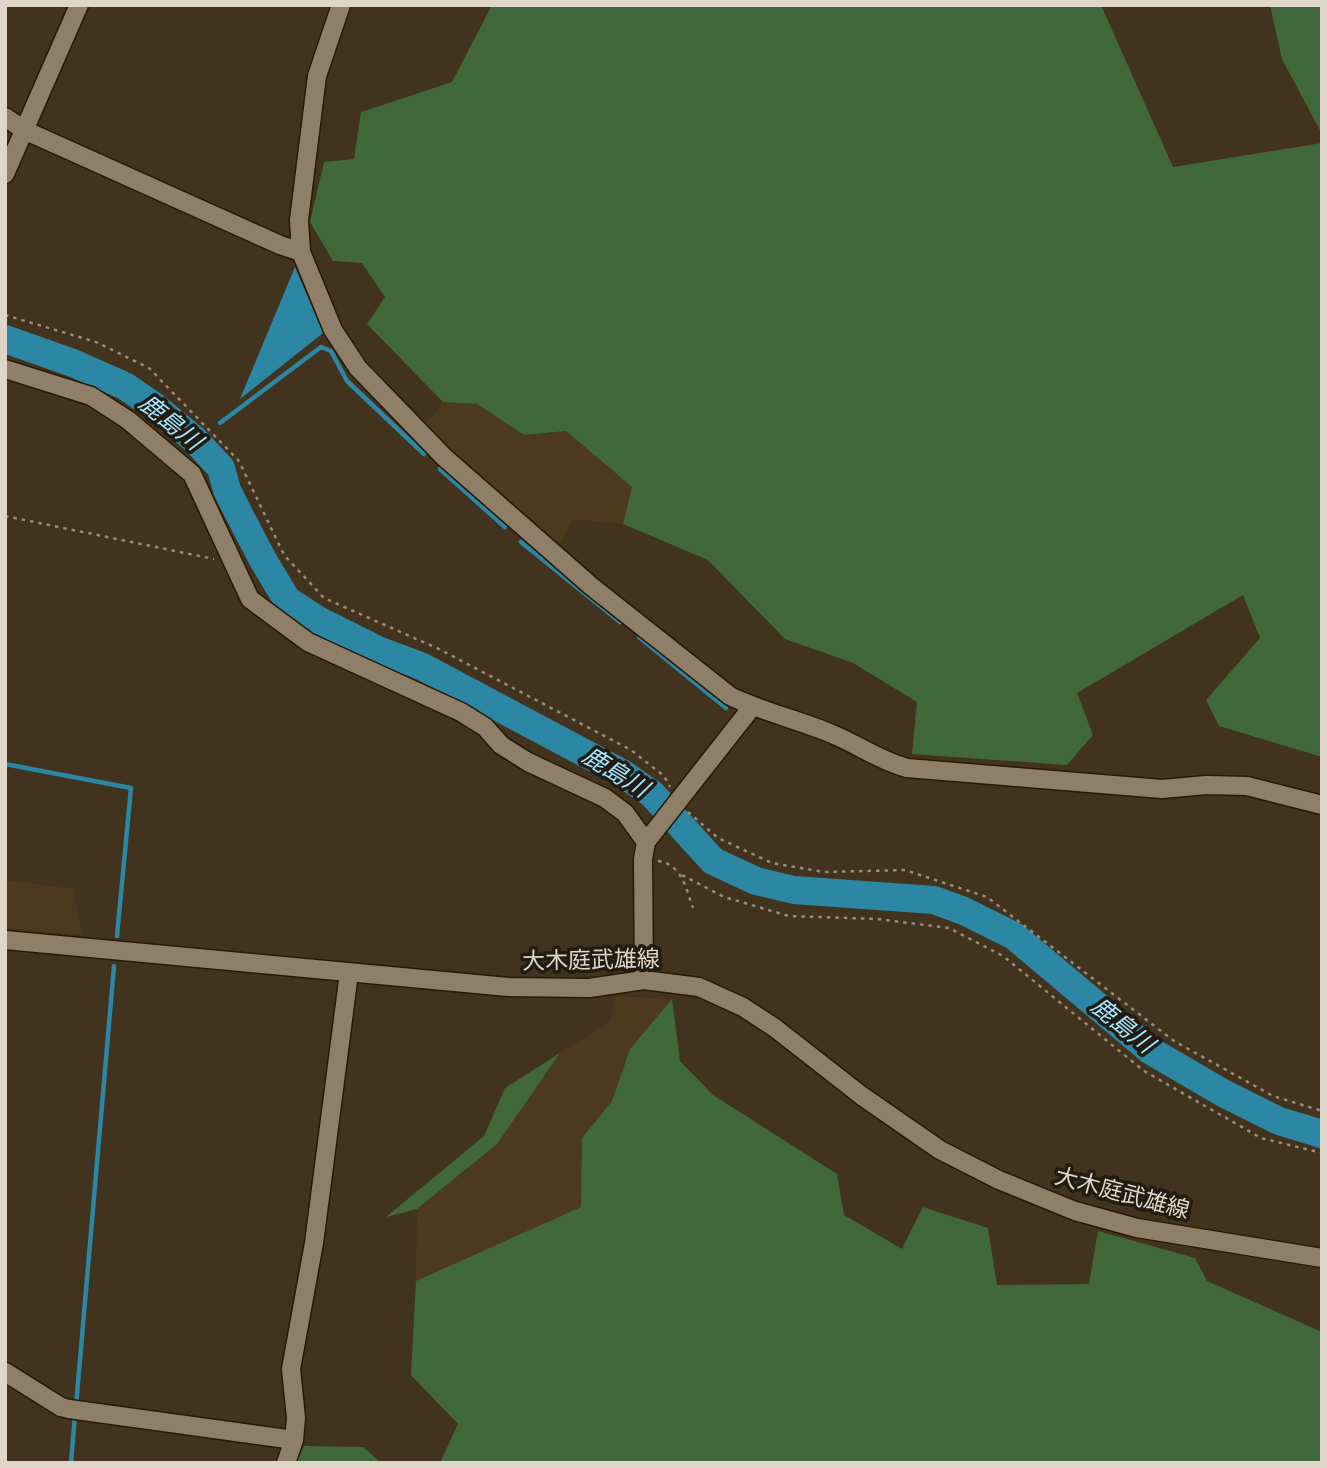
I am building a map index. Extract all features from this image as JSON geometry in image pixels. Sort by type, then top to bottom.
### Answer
[{"type":"street","points":[[5,174],[79,5]]},
{"type":"street","points":[[341,5],[317,76],[299,220],[301,252],[332,330],[358,368],[444,457],[602,595],[730,696],[752,707],[778,713],[835,735],[883,761],[907,768],[1162,789],[1206,785],[1247,786],[1322,805]]},
{"type":"street","points":[[5,117],[24,130],[301,252]]},
{"type":"street","points":[[5,369],[91,396],[128,420],[192,474],[250,599],[308,642],[461,712],[485,727],[501,745],[528,762],[605,798],[625,813],[647,846]]},
{"type":"street","points":[[644,980],[647,846],[752,707]]},
{"type":"street","name":"大木庭武雄線","points":[[5,940],[508,987],[589,988],[644,980],[699,988],[743,1007],[775,1028],[862,1096],[940,1150],[999,1180],[1075,1211],[1137,1228],[1322,1258]]},
{"type":"street","points":[[286,1463],[294,1440],[296,1418],[291,1368],[314,1243],[349,973]]},
{"type":"street","points":[[5,1372],[61,1407],[294,1440]]},
{"type":"path","points":[[5,315],[96,342],[149,368],[239,461],[284,555],[324,598],[439,649],[631,750],[664,776],[678,803],[718,838],[772,863],[824,872],[905,870],[987,897],[1174,1041],[1273,1096],[1322,1111]]},
{"type":"path","points":[[647,846],[681,875],[724,897],[789,916],[877,919],[949,928],[1003,956],[1144,1071],[1261,1138],[1322,1153]]},
{"type":"path","points":[[681,875],[693,908]]},
{"type":"shaded area","points":[[443,402],[477,404],[524,435],[566,431],[632,487],[623,524],[574,519],[556,549],[424,426]]},
{"type":"shaded area","points":[[5,880],[73,889],[82,935],[5,928]]},
{"type":"shaded area","points":[[616,996],[672,999],[630,1049],[612,1101],[582,1138],[582,1207],[416,1281],[417,1209],[497,1144],[560,1053],[610,1022]]},
{"type":"green space","points":[[492,5],[1101,5],[1173,167],[1322,143],[1322,757],[1219,726],[1206,700],[1260,638],[1243,595],[1077,693],[1093,735],[1067,765],[912,754],[917,702],[853,663],[785,639],[708,560],[623,524],[632,487],[566,431],[524,435],[477,404],[443,402],[367,324],[385,297],[362,263],[333,261],[310,222],[324,162],[354,159],[361,112],[452,82]]},
{"type":"green space","points":[[1270,5],[1322,5],[1322,134],[1282,59]]},
{"type":"green space","points":[[672,999],[680,1061],[713,1095],[837,1174],[844,1215],[902,1249],[923,1207],[988,1228],[997,1285],[1089,1284],[1098,1231],[1195,1258],[1207,1281],[1322,1332],[1322,1463],[440,1463],[458,1424],[411,1375],[416,1281],[581,1207],[582,1138],[612,1101],[630,1049]]},
{"type":"green space","points":[[560,1053],[497,1144],[417,1209],[386,1217],[484,1136],[505,1088]]},
{"type":"green space","points":[[304,1446],[363,1447],[381,1463],[295,1463]]},
{"type":"water","points":[[295,267],[323,333],[240,399]]},
{"type":"waterway","name":"鹿島川","points":[[5,339],[73,363],[125,386],[194,439],[221,468],[227,490],[287,600],[318,620],[378,650],[421,666],[622,773],[652,794],[713,861],[756,881],[794,890],[934,900],[964,911],[1014,936],[1151,1051],[1223,1093],[1279,1121],[1322,1134]]},
{"type":"waterway","points":[[220,423],[321,347],[331,351],[347,381],[424,454]]},
{"type":"waterway","points":[[194,439],[204,434]]},
{"type":"waterway","points":[[440,469],[505,527]]},
{"type":"waterway","points":[[521,542],[620,622]]},
{"type":"waterway","points":[[639,637],[726,708]]},
{"type":"waterway","points":[[5,764],[131,788],[117,936]]},
{"type":"waterway","points":[[76,1406],[114,966]]},
{"type":"waterway","points":[[71,1463],[75,1415]]}]
